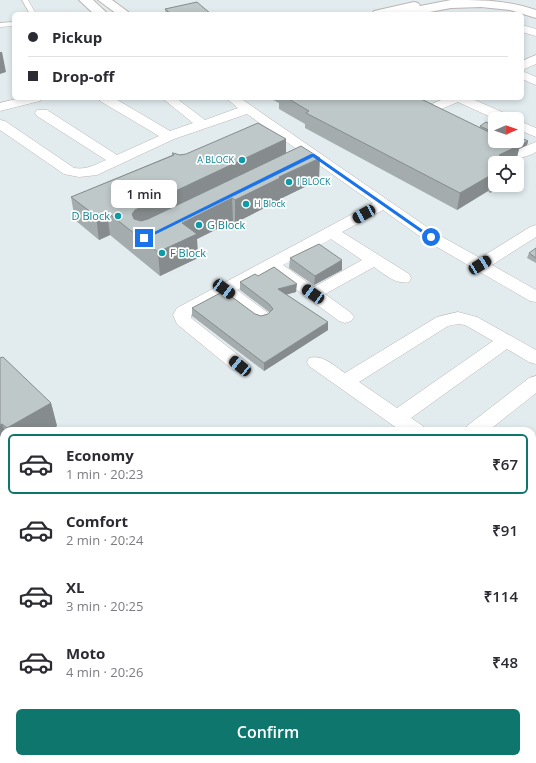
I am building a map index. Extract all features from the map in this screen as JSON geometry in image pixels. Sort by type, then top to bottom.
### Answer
[{"type":"street","points":[[85,0],[100,12]]},
{"type":"street","points":[[104,0],[122,12]]},
{"type":"street","points":[[387,12],[439,0]]},
{"type":"street","points":[[528,0],[536,2]]},
{"type":"street","points":[[410,12],[451,4],[481,3],[512,6],[536,14]]},
{"type":"street","points":[[524,29],[536,33]]},
{"type":"street","points":[[524,65],[536,59]]},
{"type":"street","points":[[524,76],[536,81]]},
{"type":"street","points":[[0,106],[26,100]]},
{"type":"street","points":[[108,100],[169,136]]},
{"type":"street","points":[[171,100],[202,124]]},
{"type":"street","points":[[235,100],[249,109],[272,133],[313,155],[431,237],[536,297]]},
{"type":"street","points":[[427,111],[454,100]]},
{"type":"street","points":[[463,100],[490,112]]},
{"type":"street","points":[[414,105],[441,118]]},
{"type":"street","points":[[0,124],[69,171],[78,173],[92,172],[169,136],[249,109]]},
{"type":"street","points":[[42,113],[116,160]]},
{"type":"street","points":[[524,127],[536,133]]},
{"type":"street","points":[[483,140],[517,155],[522,155],[536,146]]},
{"type":"street","points":[[299,162],[313,155]]},
{"type":"street","points":[[240,366],[183,320],[183,312],[383,204]]},
{"type":"street","points":[[480,265],[536,230]]},
{"type":"street","points":[[331,232],[403,278]]},
{"type":"street","points":[[313,294],[374,260]]},
{"type":"street","points":[[271,264],[345,317]]},
{"type":"street","points":[[224,289],[262,317]]},
{"type":"street","points":[[345,382],[443,321],[458,318],[471,321],[536,358]]},
{"type":"street","points":[[397,418],[506,341]]},
{"type":"street","points":[[316,362],[410,427]]},
{"type":"street","points":[[479,427],[536,383]]},
{"type":"lane","points":[[25,0],[32,12]]},
{"type":"lane","points":[[0,25],[12,24]]},
{"type":"building","points":[[197,2],[209,12],[169,12],[165,9]]},
{"type":"building","points":[[290,100],[423,100],[488,132],[488,148],[514,148],[499,155],[501,156],[488,156],[488,177],[460,193],[306,113],[309,111]]},
{"type":"building","points":[[486,122],[488,123],[488,130],[480,126]]},
{"type":"building","points":[[258,123],[286,139],[135,210],[132,214],[134,219],[141,221],[148,219],[301,146],[320,158],[235,200],[232,198],[182,223],[197,234],[158,252],[107,212],[96,216],[71,197],[174,155],[172,153],[180,155],[186,154]]},
{"type":"building","points":[[319,244],[342,260],[315,276],[290,258]]},
{"type":"building","points":[[536,248],[536,258],[529,253]]},
{"type":"building","points":[[274,267],[297,284],[278,289],[328,322],[264,363],[192,308],[224,291],[255,314],[261,316],[268,314],[273,309],[269,304],[240,282],[255,274],[258,276]]},
{"type":"building","points":[[3,357],[51,403],[9,427],[6,427],[2,424],[0,425],[0,358]]},
{"type":"place","name":"A BLOCK","points":[[242,160]]},
{"type":"place","name":"I BLOCK","points":[[289,182]]},
{"type":"place","name":"H Block","points":[[246,204]]},
{"type":"place","name":"D Block","points":[[118,216]]},
{"type":"place","name":"G Block","points":[[199,225]]},
{"type":"place","name":"F Block","points":[[162,253]]},
{"type":"route","points":[[144,238],[313,155],[431,237]]}]
